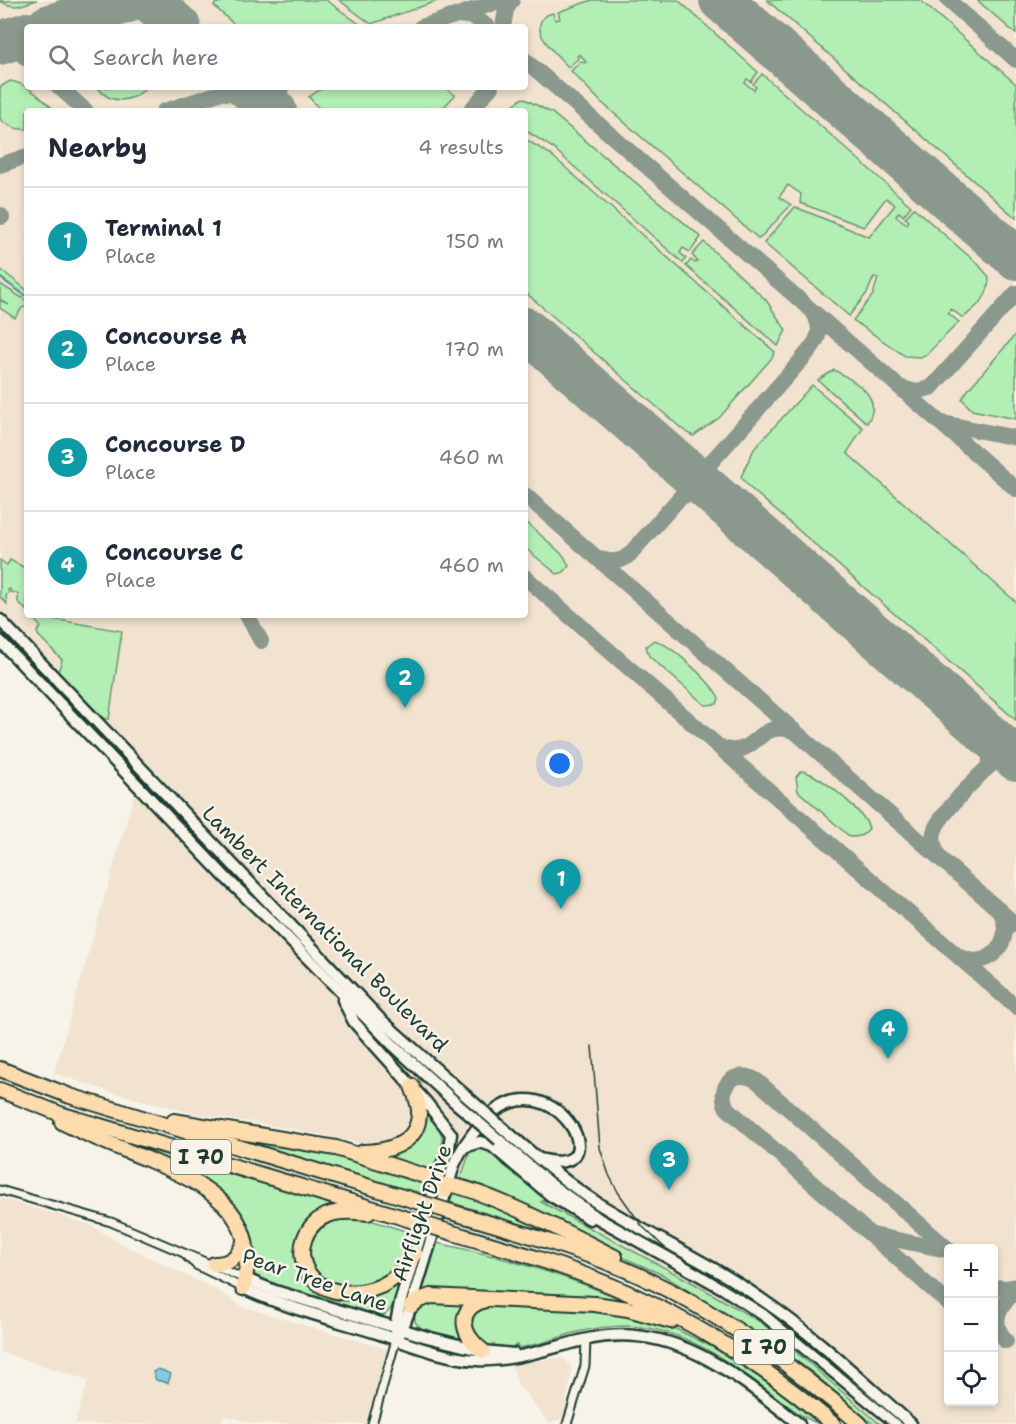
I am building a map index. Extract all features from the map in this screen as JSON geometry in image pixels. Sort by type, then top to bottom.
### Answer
[{"type":"highway","name":"I 70","points":[[0,1069],[69,1096],[563,1246],[637,1275],[700,1308],[759,1344],[816,1386],[860,1424]]},
{"type":"highway","points":[[136,1116],[206,1125],[349,1151],[385,1151],[411,1136],[418,1122],[419,1114],[412,1086]]},
{"type":"highway","points":[[1,1091],[70,1126],[160,1164],[206,1187],[225,1204],[238,1223],[244,1242],[244,1284]]},
{"type":"highway","name":"I 70","points":[[1,1091],[99,1126],[579,1273],[642,1299],[699,1329],[762,1369],[833,1424]]},
{"type":"highway","points":[[349,1151],[441,1186],[490,1198],[625,1263],[637,1275]]},
{"type":"highway","points":[[400,1217],[351,1212],[330,1214],[321,1218],[310,1228],[305,1237],[302,1256],[304,1264],[321,1285],[344,1292],[357,1292],[379,1287],[390,1281],[399,1274],[415,1253]]},
{"type":"highway","points":[[214,1264],[231,1261],[237,1256],[244,1242]]},
{"type":"highway","points":[[407,1306],[431,1296],[611,1306],[645,1313],[699,1329]]},
{"type":"highway","points":[[483,1351],[466,1334],[464,1321],[468,1310],[473,1305],[489,1298]]},
{"type":"street","name":"Lambert International Boulevard","points":[[0,620],[379,1018],[465,1095],[549,1183],[616,1230],[751,1306],[897,1424]]},
{"type":"street","name":"Lambert International Boulevard","points":[[0,641],[226,878],[391,1043],[458,1104],[599,1204],[716,1270],[766,1302],[805,1332],[911,1424]]},
{"type":"street","points":[[339,992],[354,1022],[412,1086]]},
{"type":"street","name":"Airflight Drive","points":[[398,1329],[407,1306],[441,1186],[450,1143],[448,1129],[412,1086]]},
{"type":"street","name":"Airflight Drive","points":[[407,1306],[415,1253],[441,1186],[461,1149],[492,1112],[516,1102],[534,1101],[563,1115],[574,1129],[579,1142],[577,1152],[566,1161],[555,1162],[537,1158]]},
{"type":"street","points":[[461,1149],[475,1143],[489,1144],[566,1207],[616,1230]]},
{"type":"street","name":"Pear Tree Lane","points":[[0,1190],[111,1222],[214,1264],[279,1303],[436,1353],[467,1359],[504,1360],[601,1336],[633,1335],[659,1339],[684,1347],[731,1374],[799,1424]]},
{"type":"street","name":"Pear Tree Lane","points":[[182,1252],[196,1265],[244,1284],[275,1291],[427,1337],[483,1351],[520,1355]]},
{"type":"street","points":[[375,1322],[388,1320],[407,1306],[412,1326],[427,1337]]},
{"type":"street","points":[[372,1424],[398,1329]]},
{"type":"street","points":[[567,1424],[585,1366],[586,1339]]},
{"type":"shaded area","points":[[0,0],[1016,0],[1016,1424],[882,1424],[784,1340],[745,1312],[535,1199],[433,1164],[361,1143],[288,1128],[196,1114],[111,1092],[54,1073],[135,792],[0,651]]},
{"type":"shaded area","points":[[0,1198],[89,1224],[120,1243],[220,1292],[243,1307],[387,1349],[366,1424],[255,1424],[224,1415],[220,1424],[75,1424],[88,1380],[0,1352]]},
{"type":"shaded area","points":[[562,1357],[572,1369],[569,1388],[563,1418],[549,1423],[517,1383],[512,1365]]},
{"type":"green space","points":[[37,0],[14,6],[0,1]]},
{"type":"green space","points":[[227,0],[326,0],[359,24],[234,24],[214,6]]},
{"type":"green space","points":[[339,0],[440,0],[371,24]]},
{"type":"green space","points":[[592,0],[659,0],[662,2],[678,0],[758,72],[751,82],[747,79],[745,83],[754,90],[756,87],[753,84],[762,74],[911,206],[903,216],[899,212],[896,216],[907,224],[909,221],[905,218],[914,208],[979,265],[989,277],[987,291],[982,301],[963,318],[951,309],[948,313],[959,322],[927,354],[921,357],[905,356],[853,320],[873,295],[878,278],[874,277],[867,293],[849,316],[764,243],[795,207],[869,237],[895,205],[886,198],[864,227],[800,203],[801,194],[788,185],[779,197],[791,205],[759,239],[601,102],[571,71],[581,61],[586,62],[580,54],[577,56],[579,58],[568,67],[544,40],[540,27],[541,21],[547,15],[553,13],[555,20],[560,19],[558,12]]},
{"type":"green space","points":[[767,0],[920,0],[1016,84],[1016,218]]},
{"type":"green space","points":[[977,0],[1016,0],[1016,34]]},
{"type":"green space","points":[[10,81],[16,82],[24,86],[24,90],[32,91],[52,108],[24,108],[24,129],[6,124],[0,119],[0,87]]},
{"type":"green space","points":[[100,90],[143,90],[135,96],[121,100],[108,97]]},
{"type":"green space","points":[[320,90],[448,90],[455,95],[443,108],[318,108],[309,97]]},
{"type":"green space","points":[[523,98],[552,113],[701,237],[690,252],[683,248],[680,253],[686,258],[683,263],[553,148],[528,132],[528,108],[509,108]]},
{"type":"green space","points":[[528,141],[550,154],[775,352],[719,418],[693,436],[682,429],[528,295]]},
{"type":"green space","points":[[704,242],[766,300],[786,330],[778,346],[686,266],[691,260],[695,263],[697,261],[692,255]]},
{"type":"green space","points":[[0,269],[24,288],[24,294],[0,277]]},
{"type":"green space","points":[[0,284],[24,299],[24,307],[15,318],[0,308],[0,300],[9,305],[0,299]]},
{"type":"green space","points":[[1016,334],[1016,419],[972,410],[962,399]]},
{"type":"green space","points":[[834,370],[858,384],[870,397],[872,413],[867,423],[818,380]]},
{"type":"green space","points":[[812,385],[863,428],[847,453],[1016,602],[1016,720],[749,487],[741,477],[754,449]]},
{"type":"green space","points":[[528,524],[564,556],[569,566],[564,572],[557,574],[528,550]]},
{"type":"green space","points":[[0,560],[7,565],[10,560],[24,567],[24,608],[18,602],[18,594],[11,592],[10,589],[6,595],[7,604],[0,597]]},
{"type":"green space","points":[[33,618],[47,618],[122,631],[109,719],[100,715],[58,672],[62,660],[38,635],[37,632],[41,627]]},
{"type":"green space","points":[[0,625],[39,668],[39,669],[0,635]]},
{"type":"green space","points":[[654,640],[680,656],[700,674],[719,698],[717,704],[705,705],[649,656],[646,646]]},
{"type":"green space","points":[[49,681],[52,681],[96,728],[92,728],[53,691],[48,685]]},
{"type":"green space","points":[[130,768],[150,784],[208,844],[204,849]]},
{"type":"green space","points":[[801,771],[818,778],[850,803],[866,821],[869,828],[865,833],[850,837],[798,791],[796,777]]},
{"type":"green space","points":[[424,1110],[441,1132],[441,1151],[435,1171],[417,1169],[418,1166],[378,1154],[394,1150]]},
{"type":"green space","points":[[203,1128],[309,1146],[423,1179],[429,1185],[427,1194],[401,1188]]},
{"type":"green space","points":[[114,1139],[342,1208],[335,1210],[299,1247],[324,1291],[401,1280],[388,1312],[378,1317],[284,1290],[252,1275],[230,1202],[205,1181],[191,1173]]},
{"type":"green space","points":[[484,1146],[562,1210],[543,1200],[541,1202],[695,1284],[762,1323],[880,1424],[873,1424],[812,1372],[766,1339],[663,1275],[462,1182],[461,1177],[470,1152],[472,1149]]},
{"type":"green space","points":[[453,1191],[466,1193],[567,1239],[450,1202]]},
{"type":"green space","points":[[331,1217],[364,1218],[415,1234],[407,1258],[398,1269],[363,1288],[328,1285],[308,1264],[309,1238]]},
{"type":"green space","points":[[437,1243],[540,1269],[639,1307],[421,1294]]},
{"type":"green space","points":[[470,1301],[465,1343],[423,1330],[415,1322],[415,1313],[424,1303]]},
{"type":"green space","points":[[484,1304],[602,1308],[670,1326],[714,1348],[743,1367],[776,1389],[819,1424],[801,1415],[706,1349],[668,1333],[649,1328],[628,1326],[603,1328],[578,1332],[524,1347],[516,1348],[518,1345],[516,1345],[513,1348],[488,1347],[473,1339],[470,1316]]},
{"type":"water","points":[[158,1369],[171,1374],[168,1383],[156,1380],[153,1372]]},
{"type":"waterway","points":[[0,278],[24,295]]},
{"type":"taxiway","points":[[430,24],[503,0]]},
{"type":"taxiway","points":[[504,24],[506,10],[512,0]]},
{"type":"taxiway","points":[[948,0],[1016,60]]},
{"type":"taxiway","points":[[459,15],[474,17],[484,24]]},
{"type":"taxiway","points":[[67,24],[72,19]]},
{"type":"taxiway","points":[[0,33],[24,34]]},
{"type":"taxiway","points":[[0,35],[24,56]]},
{"type":"taxiway","points":[[528,63],[1016,489]]},
{"type":"taxiway","points":[[62,90],[83,108]]},
{"type":"taxiway","points":[[173,108],[229,90]]},
{"type":"taxiway","points":[[280,90],[279,98],[281,108]]},
{"type":"taxiway","points":[[473,108],[488,90]]},
{"type":"taxiway","points":[[225,93],[246,95],[265,103]]},
{"type":"taxiway","points":[[0,165],[24,157]]},
{"type":"taxiway","points":[[902,388],[916,392],[932,387],[1016,293]]},
{"type":"taxiway","points":[[598,558],[615,561],[630,554],[807,353],[818,335],[819,328],[813,312]]},
{"type":"taxiway","points":[[943,423],[1016,438]]},
{"type":"taxiway","points":[[674,460],[693,466],[712,461]]},
{"type":"taxiway","points":[[680,498],[690,493],[700,493],[720,500]]},
{"type":"taxiway","points":[[528,498],[1016,925]]},
{"type":"taxiway","points":[[528,580],[1016,1007]]},
{"type":"taxiway","points":[[249,618],[261,641]]},
{"type":"taxiway","points":[[719,747],[732,750],[742,749],[771,730],[794,731]]},
{"type":"taxiway","points":[[985,732],[991,750],[991,759],[987,768]]},
{"type":"taxiway","points":[[939,857],[933,836],[938,823],[952,805],[992,764],[1004,761],[1016,763]]},
{"type":"taxiway","points":[[960,957],[981,960],[997,950],[1005,932],[1000,911]]},
{"type":"taxiway","points":[[944,1245],[756,1080],[741,1076],[729,1082],[724,1093],[727,1108],[944,1299]]},
{"type":"taxiway","points":[[873,1235],[944,1249]]},
{"type":"taxiway","points":[[998,1287],[1016,1286]]},
{"type":"taxiway","points":[[1006,1341],[997,1320],[1001,1307],[1016,1289]]},
{"type":"runway","points":[[57,24],[130,0]]},
{"type":"runway","points":[[148,0],[176,24]]},
{"type":"runway","points":[[721,0],[1016,258]]},
{"type":"runway","points":[[0,43],[24,35]]},
{"type":"runway","points":[[250,90],[272,108]]},
{"type":"runway","points":[[528,332],[1016,759]]},
{"type":"tram line","points":[[592,1046],[600,1148],[609,1175],[618,1192],[642,1226],[665,1248],[765,1309],[903,1424]]},
{"type":"place","name":"Concourse A","points":[[405,708]]},
{"type":"place","name":"Terminal 1","points":[[561,909]]},
{"type":"place","name":"Concourse C","points":[[888,1059]]},
{"type":"place","name":"Concourse D","points":[[669,1190]]}]
